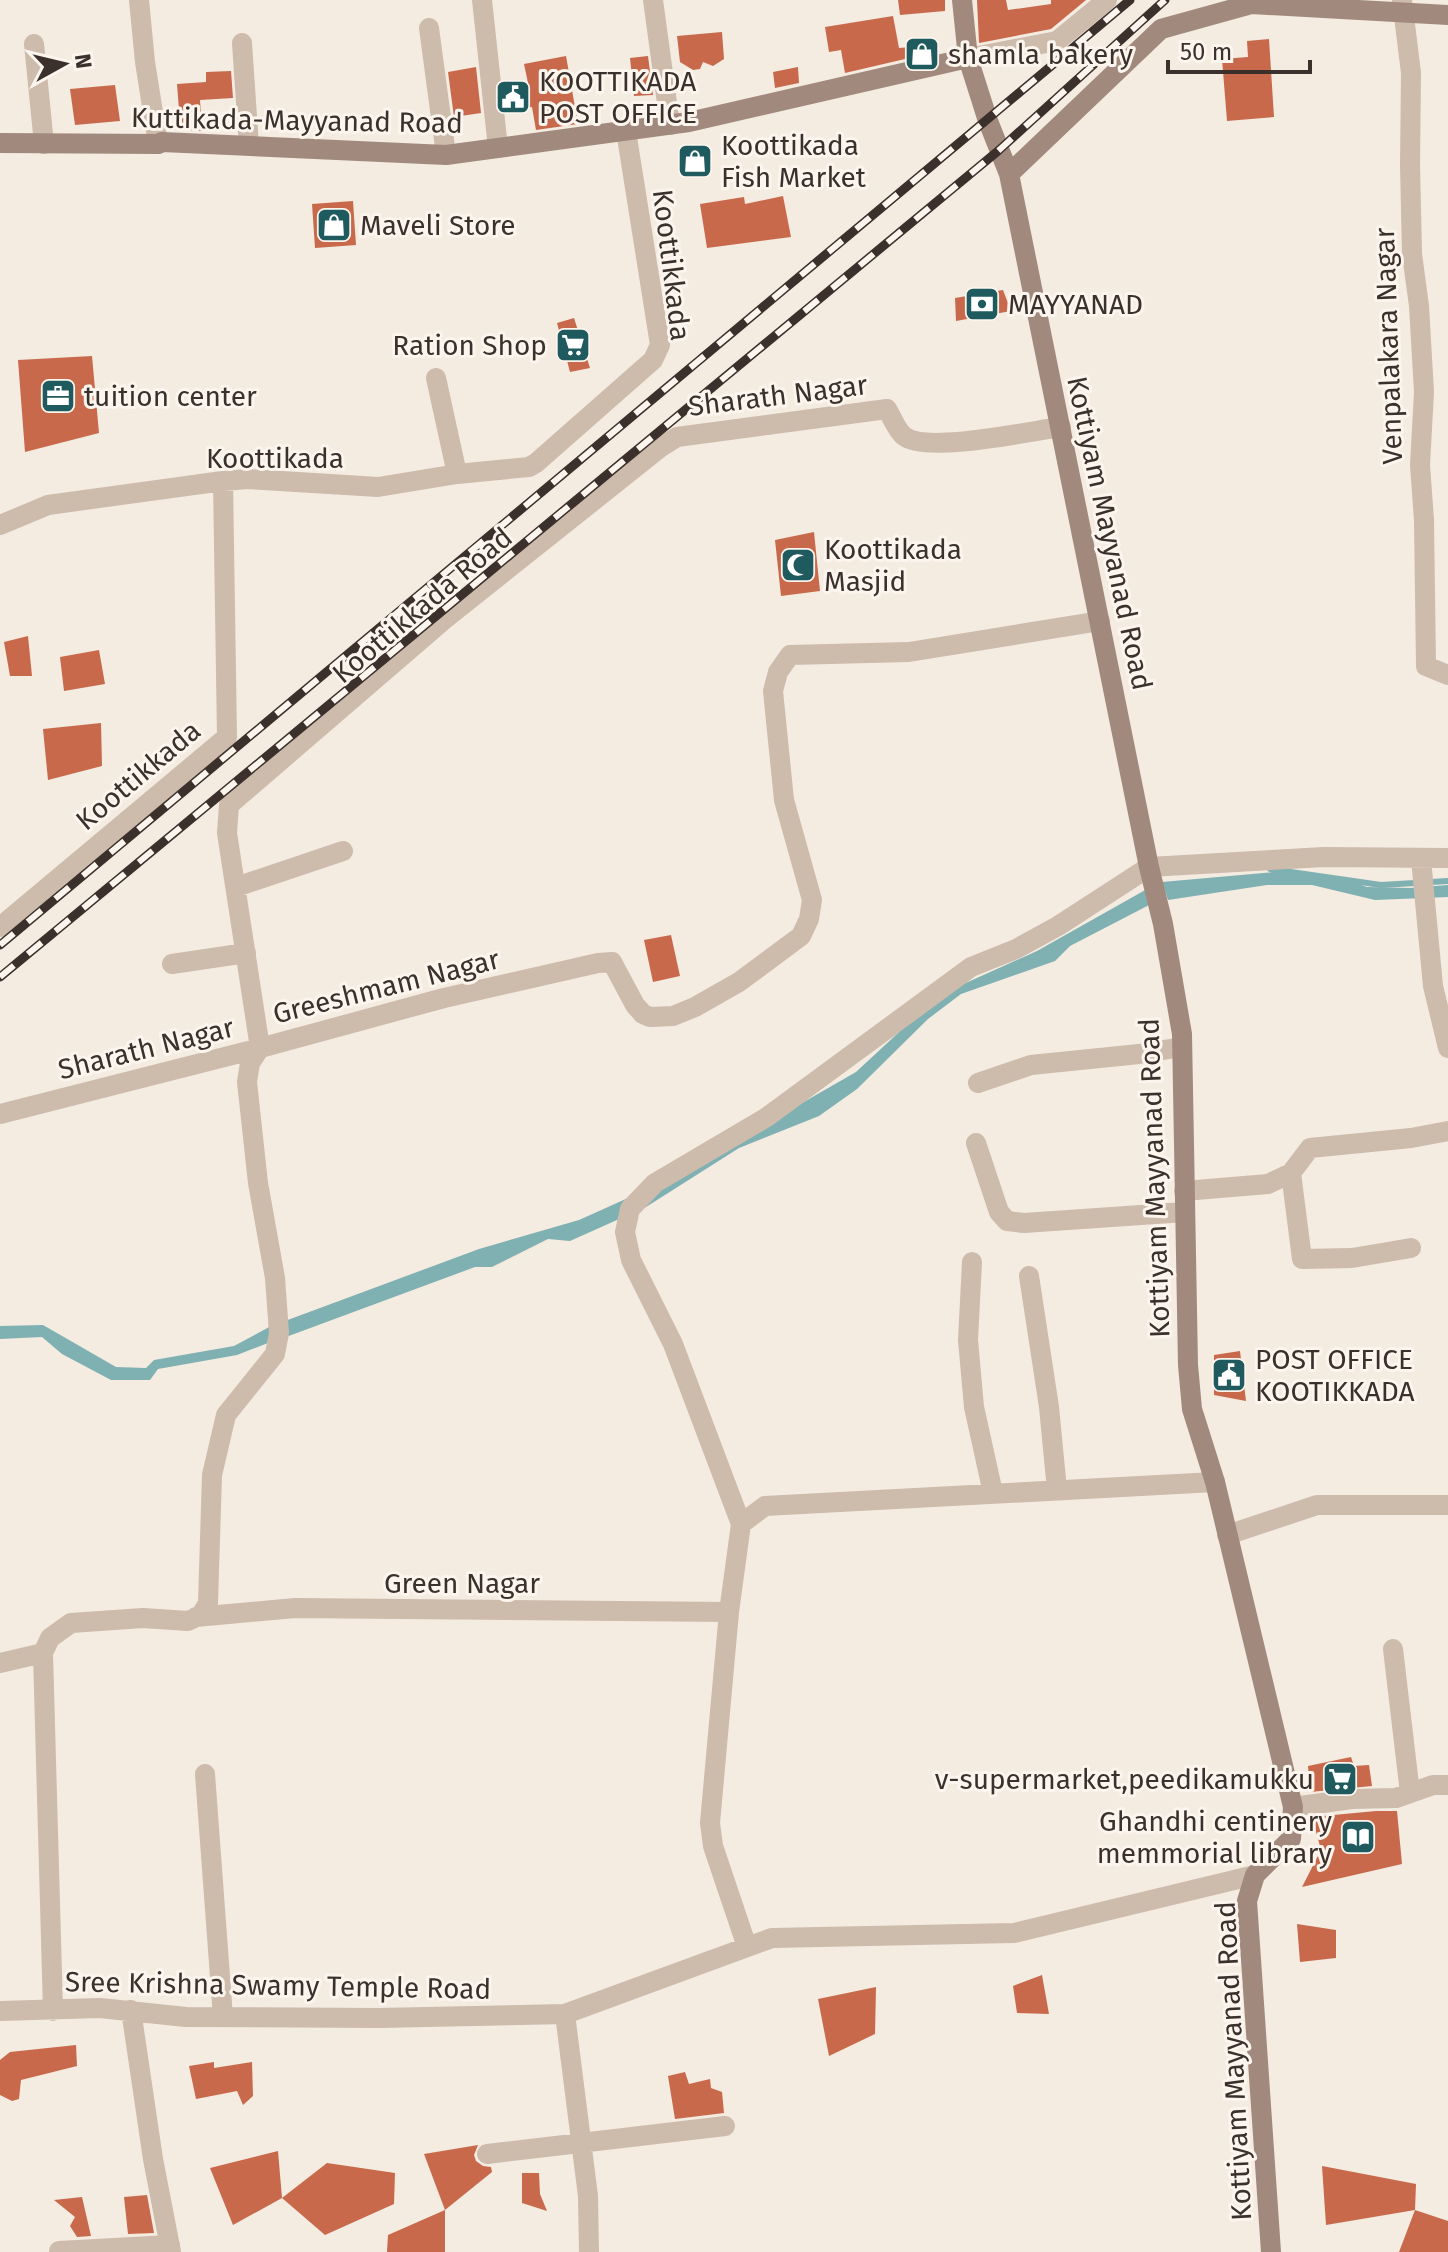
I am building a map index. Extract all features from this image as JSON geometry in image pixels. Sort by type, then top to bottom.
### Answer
[{"type":"main road","name":"Kottiyam Mayyanad Road","points":[[962,0],[968,58],[1009,174],[1163,924],[1182,1034],[1188,1365],[1192,1409],[1215,1482],[1293,1807],[1291,1839],[1255,1875],[1247,1901],[1271,2252]]},
{"type":"main road","points":[[1009,174],[1161,29],[1251,4],[1402,6],[1448,15]]},
{"type":"main road","name":"Kuttikada-Mayyanad Road","points":[[0,143],[162,142],[446,155],[670,125],[968,58]]},
{"type":"street","points":[[139,0],[158,144]]},
{"type":"street","points":[[482,0],[498,148]]},
{"type":"street","points":[[653,0],[670,125]]},
{"type":"street","points":[[968,58],[1057,41],[1107,0]]},
{"type":"street","name":"Venpalakara Nagar","points":[[1402,6],[1411,73],[1412,254],[1419,306],[1424,392],[1420,465],[1426,666],[1448,675]]},
{"type":"street","points":[[429,28],[446,155]]},
{"type":"street","points":[[242,43],[249,146]]},
{"type":"street","points":[[34,44],[44,144]]},
{"type":"street","name":"Koottikkada","points":[[457,474],[529,467],[536,463],[659,352],[626,131]]},
{"type":"street","points":[[436,378],[457,474]]},
{"type":"street","name":"Sharath Nagar","points":[[677,437],[887,409],[904,436],[939,445],[1061,427]]},
{"type":"street","name":"Koottikkada Road","points":[[227,833],[229,805],[445,619],[677,437]]},
{"type":"street","name":"Koottikada","points":[[0,525],[48,505],[223,481],[248,479],[378,487],[457,474]]},
{"type":"street","name":"Koottikkada","points":[[0,927],[227,737],[223,481]]},
{"type":"street","name":"Greeshmam Nagar","points":[[196,1617],[201,1615],[208,1603],[212,1475],[226,1415],[275,1354],[279,1333],[275,1278],[258,1183],[247,1082],[250,1063],[260,1048],[444,998],[598,963],[612,962],[643,1014],[650,1017],[673,1016],[695,1007],[750,975],[801,936],[809,919],[812,900],[784,800],[773,691],[778,672],[790,655],[909,652],[1100,621]]},
{"type":"street","name":"Sharath Nagar","points":[[0,1114],[260,1048],[227,833]]},
{"type":"street","points":[[236,887],[343,851]]},
{"type":"street","points":[[747,1947],[710,1836],[710,1806],[729,1612],[741,1524],[673,1344],[631,1260],[625,1232],[630,1209],[655,1183],[767,1117],[971,967],[1016,949],[1058,926],[1149,867],[1324,857],[1421,864],[1448,858]]},
{"type":"street","points":[[1421,864],[1433,986],[1448,1048]]},
{"type":"street","points":[[172,964],[246,953]]},
{"type":"street","points":[[978,1083],[1031,1065],[1182,1047]]},
{"type":"street","points":[[976,1143],[999,1212],[1007,1221],[1024,1223],[1185,1201],[1268,1184],[1291,1173],[1310,1148],[1411,1138],[1448,1131]]},
{"type":"street","points":[[1291,1173],[1302,1259],[1352,1258],[1411,1248]]},
{"type":"street","points":[[972,1262],[968,1340],[973,1393],[993,1493]]},
{"type":"street","points":[[1029,1276],[1049,1407],[1057,1490]]},
{"type":"street","points":[[741,1524],[765,1506],[1215,1482]]},
{"type":"street","points":[[1227,1535],[1317,1505],[1448,1505]]},
{"type":"street","name":"Green Nagar","points":[[196,1617],[295,1608],[729,1612]]},
{"type":"street","points":[[53,2011],[43,1653],[50,1638],[71,1623],[143,1618],[188,1621],[196,1617]]},
{"type":"street","points":[[1393,1649],[1410,1793]]},
{"type":"street","points":[[0,1663],[43,1653]]},
{"type":"street","points":[[205,1774],[223,2017]]},
{"type":"street","points":[[1293,1807],[1352,1799],[1396,1798],[1433,1785],[1448,1785]]},
{"type":"street","name":"Sree Krishna Swamy Temple Road","points":[[0,2011],[53,2011],[78,2007],[186,2017],[379,2018],[565,2014],[772,1938],[1014,1933],[1255,1875]]},
{"type":"street","points":[[59,2251],[170,2248],[131,2010]]},
{"type":"street","points":[[565,2014],[588,2196],[589,2252]]},
{"type":"street","points":[[487,2154],[725,2126]]},
{"type":"water","points":[[1285,871],[1347,880],[1367,887],[1448,885],[1448,897],[1375,900],[1312,885],[1267,885],[1168,900],[1162,882]]},
{"type":"water","points":[[1147,889],[1151,904],[1070,946],[1055,961],[961,994],[928,1019],[857,1089],[819,1116],[739,1148],[646,1207],[570,1241],[548,1239],[492,1267],[475,1267],[286,1337],[285,1321],[479,1249],[579,1220],[666,1181],[856,1072],[939,995],[1037,951]]},
{"type":"water","points":[[43,1325],[116,1367],[146,1368],[154,1360],[234,1346],[273,1325],[273,1341],[237,1355],[158,1369],[150,1380],[111,1380],[62,1354],[42,1337],[0,1339],[0,1326]]},
{"type":"building","points":[[898,0],[945,0],[945,11],[900,15]]},
{"type":"building","points":[[977,0],[1006,0],[1008,10],[1051,4],[1051,0],[1086,0],[1051,29],[979,43]]},
{"type":"building","points":[[893,16],[899,48],[934,45],[935,52],[845,73],[841,50],[829,52],[825,27]]},
{"type":"building","points":[[722,32],[724,59],[713,66],[703,62],[700,69],[693,70],[680,62],[677,36]]},
{"type":"building","points":[[1269,39],[1274,117],[1227,121],[1222,59],[1248,57],[1247,41]]},
{"type":"building","points":[[566,56],[578,124],[536,130],[532,107],[507,110],[504,86],[528,83],[524,64]]},
{"type":"building","points":[[648,56],[653,95],[634,96],[630,58]]},
{"type":"building","points":[[476,67],[481,113],[454,117],[448,72]]},
{"type":"building","points":[[798,67],[799,83],[775,88],[773,72]]},
{"type":"building","points":[[231,71],[233,98],[200,100],[202,131],[169,129],[168,124],[180,123],[177,84],[206,82],[206,72]]},
{"type":"building","points":[[115,85],[120,121],[75,125],[70,89]]},
{"type":"building","points":[[783,196],[791,237],[707,248],[700,204],[744,197],[745,204]]},
{"type":"building","name":"Maveli Store","points":[[353,201],[356,245],[315,248],[312,204]]},
{"type":"building","name":"MAYYANAD","points":[[1003,290],[1011,311],[956,321],[955,298]]},
{"type":"building","name":"Ration Shop","points":[[574,318],[590,368],[570,372],[557,323]]},
{"type":"building","name":"tuition center","points":[[92,356],[99,433],[25,452],[18,360]]},
{"type":"building","name":"Koottikada Masjid","points":[[814,532],[820,591],[781,596],[775,540]]},
{"type":"building","points":[[28,636],[32,676],[10,676],[4,642]]},
{"type":"building","points":[[99,650],[105,684],[64,691],[60,657]]},
{"type":"building","points":[[101,723],[102,766],[48,780],[43,729]]},
{"type":"building","points":[[671,935],[680,976],[653,982],[644,940]]},
{"type":"building","name":"POST OFFICE KOOTIKKADA","points":[[1240,1351],[1246,1401],[1214,1395],[1214,1355]]},
{"type":"building","name":"v-supermarket,peedikamukku","points":[[1351,1757],[1354,1766],[1369,1765],[1372,1786],[1310,1792],[1308,1766]]},
{"type":"building","name":"Ghandhi centinery memmorial library","points":[[1397,1811],[1402,1864],[1302,1887],[1321,1850],[1312,1817]]},
{"type":"building","points":[[1297,1924],[1336,1930],[1336,1958],[1300,1962]]},
{"type":"building","points":[[1042,1975],[1049,2014],[1017,2013],[1013,1986]]},
{"type":"building","points":[[876,1987],[875,2034],[829,2056],[818,1999]]},
{"type":"building","points":[[76,2045],[77,2066],[21,2080],[19,2099],[12,2101],[0,2095],[0,2060],[10,2052]]},
{"type":"building","points":[[214,2062],[214,2068],[252,2062],[253,2096],[243,2105],[237,2091],[196,2099],[189,2066]]},
{"type":"building","points":[[685,2072],[689,2084],[710,2079],[711,2088],[722,2092],[724,2113],[675,2119],[668,2076]]},
{"type":"building","points":[[478,2145],[474,2155],[476,2161],[491,2167],[492,2172],[445,2210],[424,2154]]},
{"type":"building","points":[[278,2151],[282,2198],[233,2225],[210,2168]]},
{"type":"building","points":[[327,2163],[395,2173],[394,2204],[325,2235],[282,2198]]},
{"type":"building","points":[[1322,2166],[1416,2184],[1415,2210],[1326,2225]]},
{"type":"building","points":[[522,2173],[539,2173],[540,2194],[547,2211],[522,2203]]},
{"type":"building","points":[[147,2195],[154,2233],[128,2234],[124,2197]]},
{"type":"building","points":[[82,2197],[91,2236],[77,2237],[70,2226],[75,2217],[54,2200]]},
{"type":"building","points":[[445,2210],[445,2252],[387,2252],[388,2235]]},
{"type":"building","points":[[1415,2210],[1448,2221],[1448,2252],[1399,2252]]},
{"type":"waterway","points":[[1270,869],[1381,885],[1448,881]]},
{"type":"railway","points":[[0,945],[1130,0]]},
{"type":"railway","points":[[0,977],[998,151],[1165,0]]},
{"type":"place","name":"shamla bakery","points":[[922,54]]},
{"type":"place","name":"KOOTTIKADA POST OFFICE","points":[[513,97]]},
{"type":"place","name":"Koottikada Fish Market","points":[[695,161]]},
{"type":"place","name":"Maveli Store","points":[[334,225]]},
{"type":"place","name":"MAYYANAD","points":[[982,304]]},
{"type":"place","name":"Ration Shop","points":[[573,345]]},
{"type":"place","name":"tuition center","points":[[58,396]]},
{"type":"place","name":"Koottikada Masjid","points":[[798,565]]},
{"type":"place","name":"POST OFFICE KOOTIKKADA","points":[[1229,1375]]},
{"type":"place","name":"v-supermarket,peedikamukku","points":[[1340,1779]]},
{"type":"place","name":"Ghandhi centinery memmorial library","points":[[1358,1837]]}]
